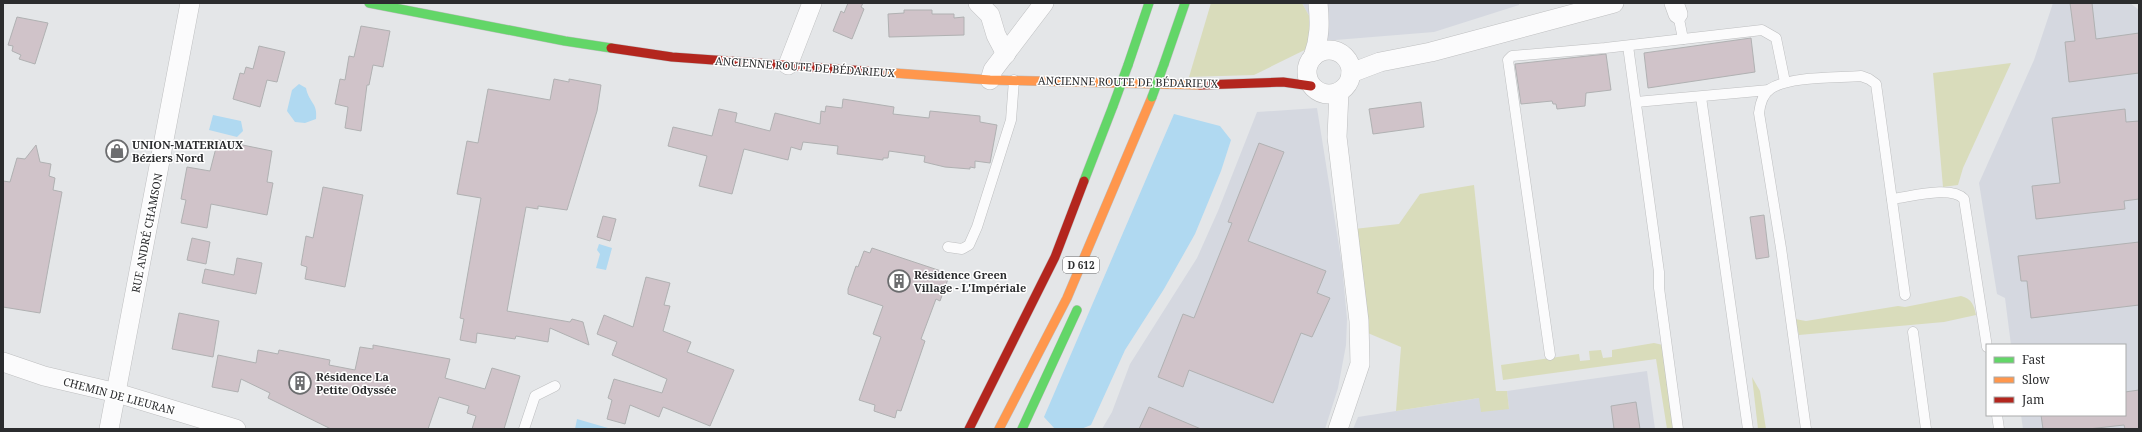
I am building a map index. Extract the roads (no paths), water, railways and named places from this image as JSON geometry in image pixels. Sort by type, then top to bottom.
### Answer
[{"type":"main road","name":"ANCIENNE ROUTE DE BÉDARIEUX","points":[[369,3],[565,41],[672,57],[990,80],[1195,85],[1283,82],[1314,88]]},
{"type":"main road","name":"D 612","points":[[969,429],[1005,360],[1054,257],[1113,106],[1149,3]]},
{"type":"main road","name":"D 612","points":[[999,429],[1067,298],[1141,128],[1185,3]]},
{"type":"main road","points":[[1128,179],[1141,128]]},
{"type":"main road","points":[[1022,429],[1080,302]]},
{"type":"street","name":"RUE ANDRÉ CHAMSON","points":[[109,429],[190,3]]},
{"type":"street","points":[[788,65],[812,3]]},
{"type":"street","points":[[978,3],[990,15],[996,34],[1006,54]]},
{"type":"street","points":[[990,80],[993,70],[1006,54],[1030,18],[1044,3]]},
{"type":"street","points":[[1351,73],[1380,62],[1431,52],[1614,3]]},
{"type":"street","points":[[1314,88],[1328,94],[1339,92],[1348,84],[1351,73],[1351,67],[1339,53],[1319,11]]},
{"type":"street","points":[[1319,11],[1319,41],[1311,60],[1307,75],[1327,110],[1337,137]]},
{"type":"street","points":[[1311,60],[1326,50],[1380,62]]},
{"type":"street","name":"ANCIENNE ROUTE DE BÉDARIEUX","points":[[1245,84],[1284,76],[1311,60]]},
{"type":"street","points":[[1338,429],[1360,364],[1359,321],[1337,137],[1339,92]]},
{"type":"street","name":"CHEMIN DE LIEURAN","points":[[3,362],[44,376],[117,393],[236,429]]},
{"type":"lane","points":[[1676,8],[1683,39]]},
{"type":"lane","points":[[1550,355],[1508,60],[1512,56],[1628,46],[1762,30],[1776,38],[1785,82]]},
{"type":"lane","points":[[1628,46],[1659,272],[1659,288],[1678,429]]},
{"type":"lane","points":[[1636,102],[1769,90],[1785,82],[1861,76],[1876,84],[1905,295]]},
{"type":"lane","points":[[948,247],[962,249],[969,245],[977,227],[1011,120],[1014,80]]},
{"type":"lane","points":[[1769,90],[1761,100],[1759,113],[1781,248],[1806,429]]},
{"type":"lane","points":[[1701,97],[1748,429]]},
{"type":"lane","points":[[1892,199],[1949,191],[1960,194],[1964,199],[1987,344]]},
{"type":"lane","points":[[1913,332],[1926,429]]},
{"type":"lane","points":[[524,429],[535,396],[555,386]]},
{"type":"lane","points":[[1997,416],[2000,429]]},
{"type":"water","points":[[299,84],[306,88],[316,110],[316,119],[305,123],[295,122],[287,111],[292,90]]},
{"type":"water","points":[[1174,114],[1220,126],[1231,140],[1221,171],[1195,234],[1164,289],[1125,350],[1091,425],[1081,429],[1055,429],[1044,417]]},
{"type":"water","points":[[213,115],[241,121],[243,131],[237,137],[209,130]]},
{"type":"water","points":[[599,244],[612,248],[606,270],[596,268],[600,254],[597,250]]},
{"type":"water","points":[[577,419],[608,428],[575,429]]},
{"type":"place","name":"UNION-MATERIAUX Béziers Nord","points":[[117,151]]},
{"type":"place","name":"Résidence Green Village - L'Impériale","points":[[899,281]]},
{"type":"place","name":"Résidence La Petite Odyssée","points":[[300,383]]}]
